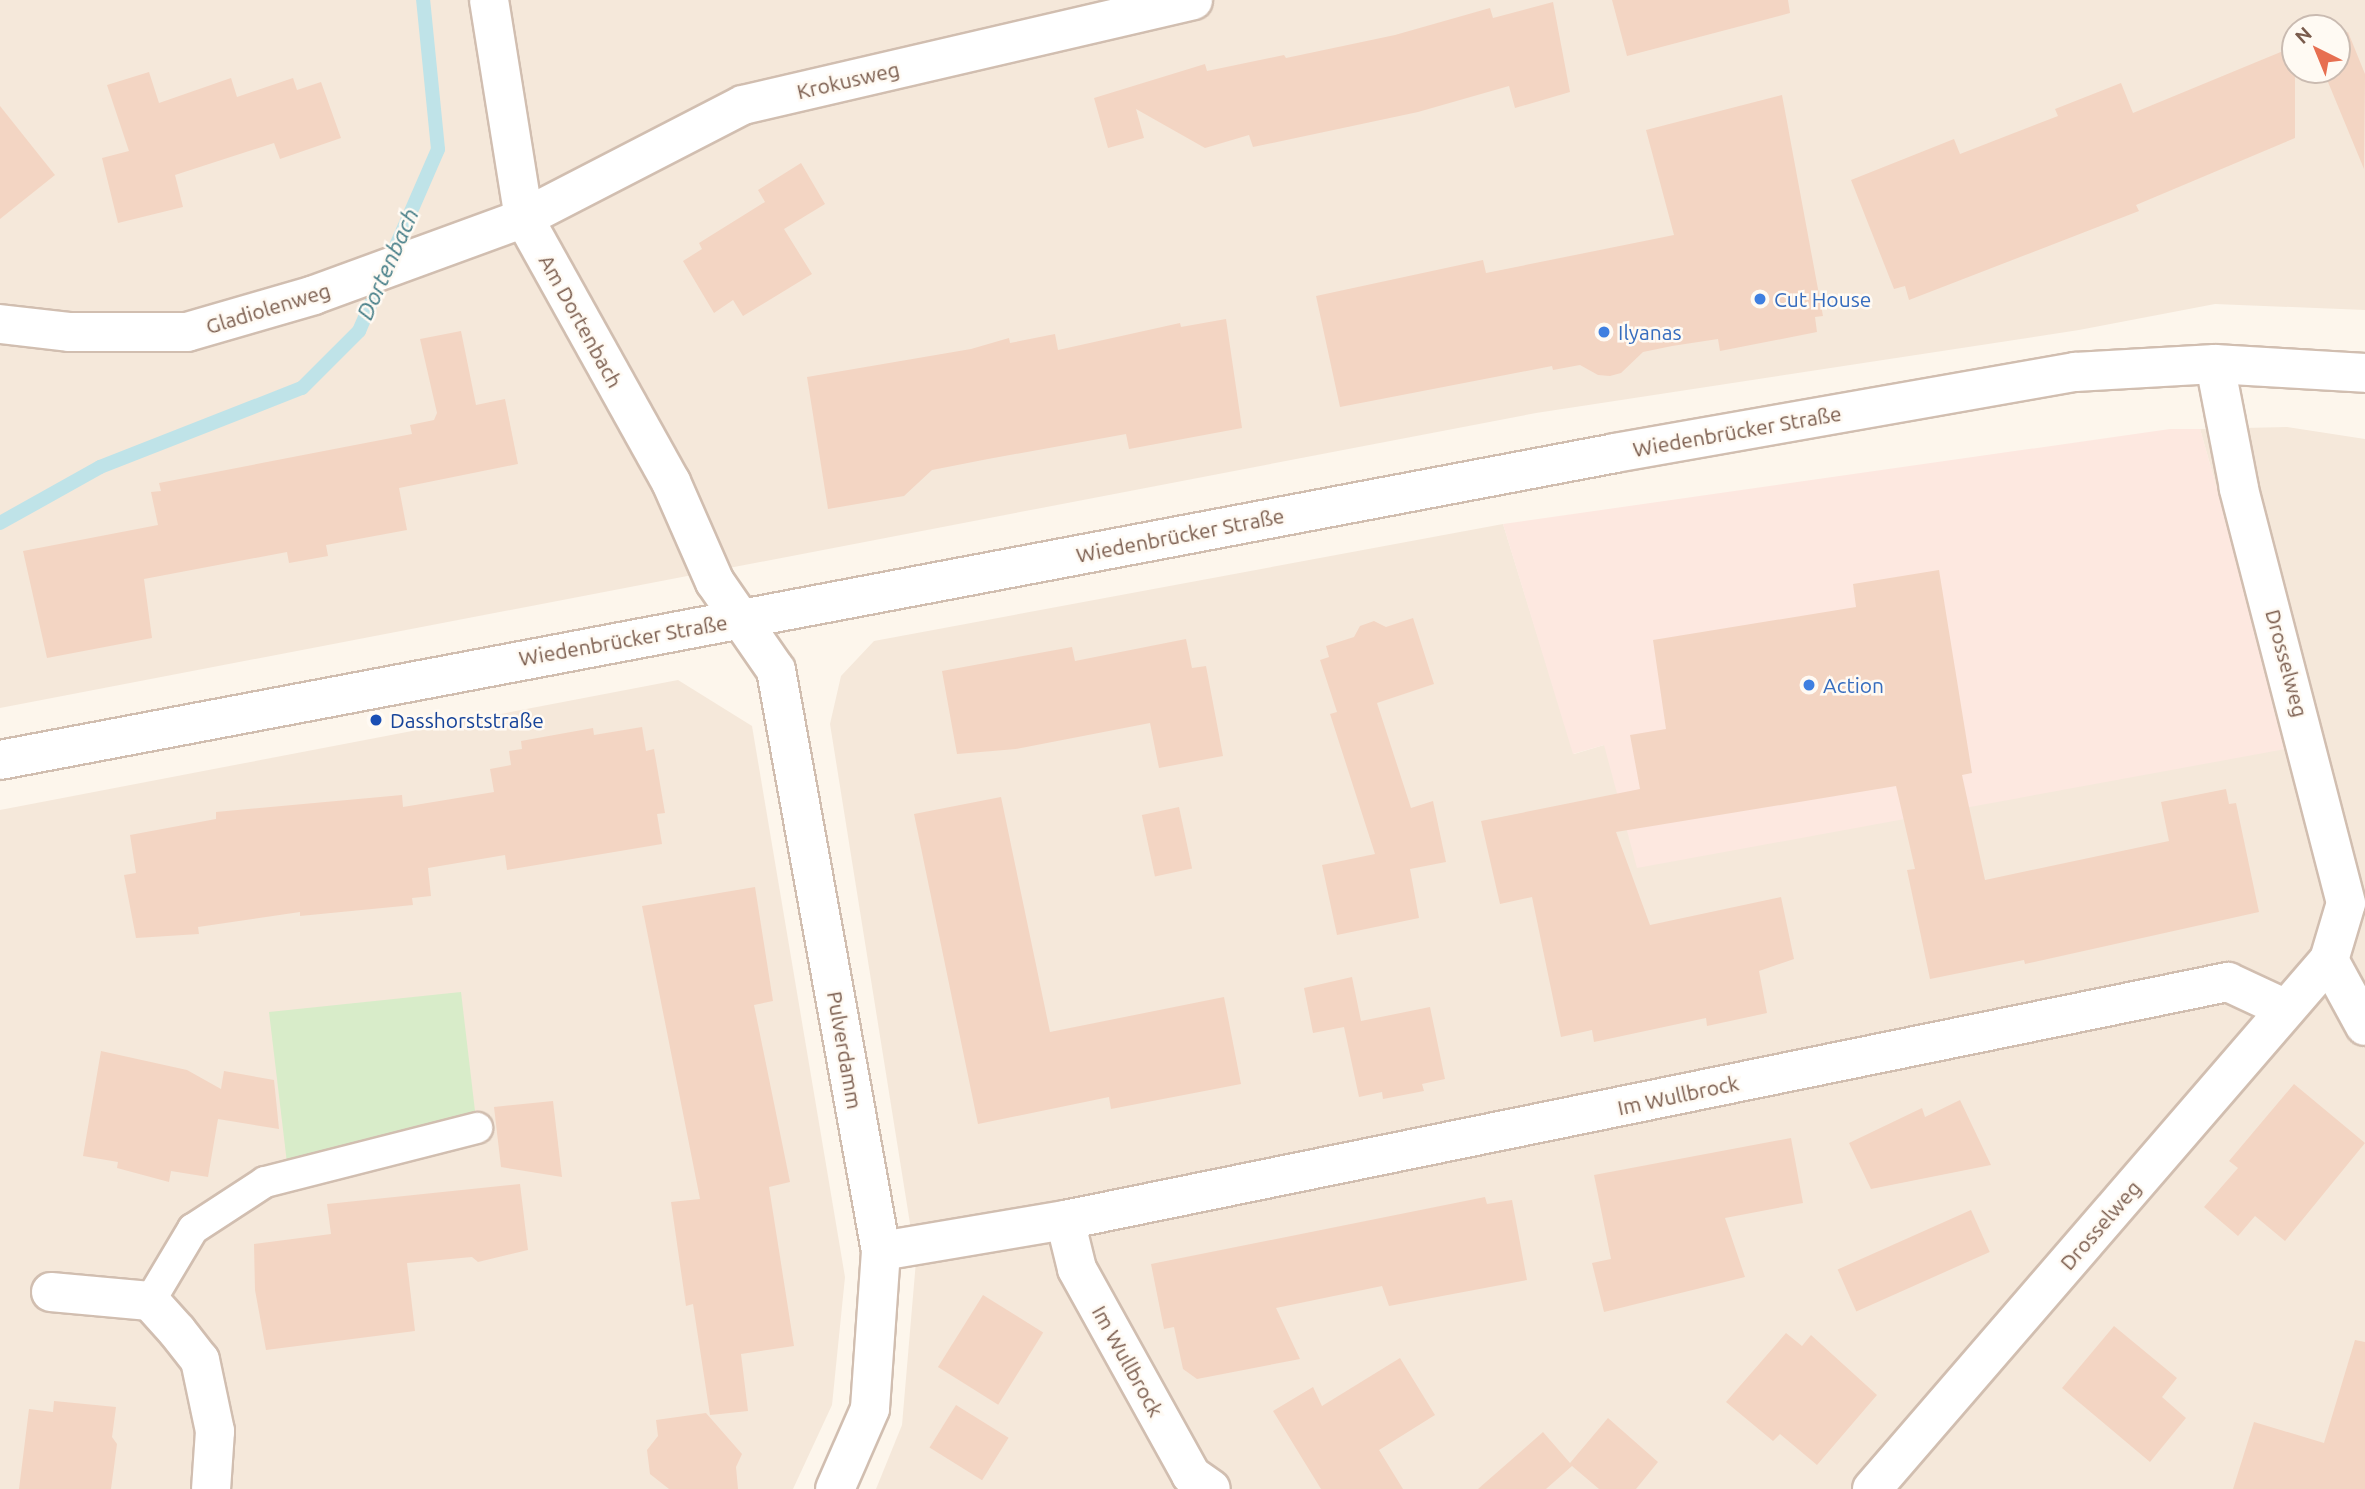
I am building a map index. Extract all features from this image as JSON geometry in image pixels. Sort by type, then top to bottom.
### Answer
[{"type":"street","name":"Am Dortenbach","points":[[489,0],[524,218],[671,482],[715,582],[739,620]]},
{"type":"street","name":"Krokusweg","points":[[524,218],[743,105],[1193,0]]},
{"type":"street","name":"Gladiolenweg","points":[[0,324],[69,332],[187,332],[314,295],[442,251],[524,218]]},
{"type":"street","name":"Wiedenbrücker Straße","points":[[0,760],[1615,453],[2075,372],[2216,364],[2365,373]]},
{"type":"street","name":"Drosselweg","points":[[1872,1489],[2329,960],[2346,903],[2300,710],[2239,488],[2216,364]]},
{"type":"street","name":"Pulverdamm","points":[[739,620],[776,670],[881,1251],[870,1409],[835,1489]]},
{"type":"street","points":[[2329,960],[2365,1026]]},
{"type":"street","name":"Im Wullbrock","points":[[881,1251],[1065,1220],[2228,982],[2286,1009]]},
{"type":"street","name":"Im Wullbrock","points":[[1065,1220],[1077,1269],[1191,1475],[1211,1489]]},
{"type":"street","points":[[51,1292],[150,1301],[200,1360],[215,1431],[211,1489]]},
{"type":"lane","points":[[150,1301],[193,1229],[265,1182],[477,1128]]},
{"type":"shaded area","points":[[0,0],[2365,0],[2365,310],[2215,304],[2079,330],[1536,413],[0,708]]},
{"type":"shaded area","points":[[2287,427],[2365,439],[2365,1489],[876,1489],[902,1425],[916,1261],[830,724],[841,676],[874,641],[1503,524],[1574,754],[1604,745],[2290,747],[2200,429]]},
{"type":"shaded area","points":[[2170,429],[2200,429],[2291,748],[1637,868],[1604,745],[1573,754],[1503,524]]},
{"type":"shaded area","points":[[678,680],[752,726],[845,1277],[832,1405],[793,1489],[0,1489],[0,810]]},
{"type":"green space","points":[[461,992],[475,1111],[287,1163],[269,1012]]},
{"type":"building","points":[[1612,0],[1788,0],[1790,13],[1627,56]]},
{"type":"building","points":[[1553,2],[1570,92],[1515,108],[1509,86],[1418,112],[1253,147],[1249,135],[1205,148],[1136,109],[1144,138],[1108,148],[1094,98],[1205,64],[1207,71],[1284,55],[1286,58],[1395,35],[1490,8],[1493,18]]},
{"type":"building","points":[[2351,39],[2365,74],[2364,169],[2329,84],[2351,84]]},
{"type":"building","points":[[2281,52],[2281,84],[2295,84],[2295,138],[2136,205],[2139,211],[1909,300],[1905,286],[1894,289],[1851,180],[1954,139],[1960,154],[2058,116],[2055,109],[2121,83],[2133,113]]},
{"type":"building","points":[[149,72],[159,103],[231,78],[237,97],[293,78],[297,90],[321,82],[341,138],[280,159],[274,143],[175,175],[183,207],[118,223],[102,158],[129,151],[107,85]]},
{"type":"building","points":[[1782,95],[1823,316],[1815,317],[1817,332],[1720,351],[1718,339],[1643,352],[1621,373],[1610,376],[1598,375],[1580,365],[1553,370],[1552,366],[1340,407],[1316,296],[1483,260],[1486,273],[1674,235],[1646,130]]},
{"type":"building","points":[[0,106],[55,175],[0,219]]},
{"type":"building","points":[[801,163],[825,204],[784,229],[812,274],[743,316],[733,300],[714,313],[683,261],[702,249],[699,243],[765,202],[758,190]]},
{"type":"building","points":[[1226,319],[1242,428],[1129,449],[1126,434],[988,459],[932,470],[904,496],[828,509],[807,377],[971,349],[1009,338],[1010,343],[1055,334],[1058,350],[1180,323],[1181,327]]},
{"type":"building","points":[[461,331],[476,405],[505,399],[518,464],[399,488],[407,530],[326,545],[328,556],[289,563],[287,552],[144,579],[152,638],[47,658],[23,551],[158,525],[151,492],[161,491],[159,483],[412,434],[410,425],[434,420],[437,413],[420,339]]},
{"type":"building","points":[[1939,570],[1972,773],[1962,775],[1985,880],[2169,841],[2161,802],[2226,789],[2229,804],[2236,803],[2259,912],[2025,964],[2024,960],[1930,979],[1907,870],[1915,869],[1896,786],[1616,832],[1650,925],[1781,897],[1794,959],[1759,971],[1767,1013],[1707,1026],[1706,1018],[1594,1042],[1592,1030],[1561,1037],[1532,897],[1500,904],[1481,821],[1640,789],[1630,735],[1666,729],[1653,640],[1856,607],[1853,584]]},
{"type":"building","points":[[1413,618],[1434,684],[1377,703],[1411,808],[1433,801],[1446,862],[1410,869],[1419,918],[1337,935],[1322,865],[1375,854],[1330,714],[1337,712],[1320,660],[1329,657],[1326,646],[1354,637],[1360,626],[1374,621],[1386,627]]},
{"type":"building","points":[[1186,639],[1192,668],[1206,666],[1223,756],[1159,768],[1150,723],[1016,749],[957,754],[942,671],[1072,647],[1075,661]]},
{"type":"building","points":[[642,727],[646,751],[654,749],[665,813],[657,814],[662,844],[507,870],[505,855],[428,868],[431,896],[412,898],[413,905],[300,916],[300,912],[198,927],[199,934],[136,938],[124,875],[136,873],[130,835],[216,819],[216,812],[402,795],[403,807],[494,792],[490,769],[511,765],[509,751],[522,749],[521,741],[593,728],[594,735]]},
{"type":"building","points":[[1001,797],[1050,1032],[1224,997],[1241,1084],[1111,1109],[1109,1097],[978,1124],[914,814]]},
{"type":"building","points":[[1179,807],[1192,869],[1155,877],[1142,815]]},
{"type":"building","points":[[755,887],[773,1001],[754,1005],[790,1182],[769,1187],[794,1346],[741,1354],[748,1411],[710,1415],[693,1304],[686,1306],[671,1202],[700,1199],[642,906]]},
{"type":"building","points":[[1352,977],[1361,1021],[1430,1007],[1445,1079],[1422,1084],[1424,1091],[1383,1099],[1382,1092],[1359,1097],[1344,1027],[1313,1033],[1304,988]]},
{"type":"building","points":[[101,1051],[187,1070],[221,1089],[224,1071],[274,1080],[279,1129],[218,1119],[208,1177],[171,1171],[169,1182],[117,1168],[118,1162],[83,1156]]},
{"type":"building","points":[[2294,1084],[2365,1143],[2285,1241],[2255,1216],[2238,1236],[2204,1207],[2238,1168],[2229,1161]]},
{"type":"building","points":[[1960,1100],[1991,1165],[1871,1189],[1849,1143],[1922,1108],[1925,1117]]},
{"type":"building","points":[[553,1101],[562,1177],[501,1167],[494,1107]]},
{"type":"building","points":[[1791,1138],[1803,1203],[1725,1218],[1745,1277],[1604,1312],[1592,1263],[1611,1259],[1594,1175]]},
{"type":"building","points":[[520,1184],[528,1250],[478,1262],[472,1257],[407,1263],[415,1331],[266,1350],[255,1290],[254,1244],[331,1234],[327,1204]]},
{"type":"building","points":[[1485,1197],[1487,1204],[1512,1200],[1527,1280],[1389,1306],[1382,1286],[1276,1308],[1300,1359],[1197,1379],[1183,1369],[1174,1327],[1164,1329],[1151,1264]]},
{"type":"building","points":[[1971,1210],[1990,1252],[1856,1311],[1838,1269]]},
{"type":"building","points":[[983,1295],[1043,1333],[998,1405],[938,1367]]},
{"type":"building","points":[[2114,1326],[2177,1378],[2162,1397],[2186,1418],[2150,1462],[2062,1388]]},
{"type":"building","points":[[1786,1333],[1802,1346],[1811,1335],[1877,1395],[1817,1465],[1780,1434],[1773,1441],[1726,1402]]},
{"type":"building","points":[[2355,1340],[2365,1342],[2365,1489],[2233,1489],[2254,1422],[2324,1443]]},
{"type":"building","points":[[1400,1358],[1435,1415],[1379,1450],[1403,1489],[1321,1489],[1273,1411],[1313,1387],[1322,1406]]},
{"type":"building","points":[[54,1401],[116,1407],[112,1437],[117,1444],[111,1489],[19,1489],[29,1409],[53,1412]]},
{"type":"building","points":[[956,1405],[1009,1438],[982,1480],[930,1447]]},
{"type":"building","points":[[706,1413],[742,1454],[736,1467],[738,1489],[669,1489],[650,1474],[647,1450],[658,1436],[656,1420]]},
{"type":"building","points":[[1608,1418],[1658,1462],[1636,1489],[1599,1489],[1572,1466],[1546,1489],[1478,1489],[1543,1432],[1570,1463]]},
{"type":"waterway","name":"Dortenbach","points":[[0,523],[100,467],[302,388],[359,331],[438,149],[423,0]]},
{"type":"place","name":"Cut House","points":[[1760,299]]},
{"type":"place","name":"Ilyanas","points":[[1604,332]]},
{"type":"place","name":"Action","points":[[1809,685]]},
{"type":"place","name":"Dasshorststraße","points":[[376,720]]}]
